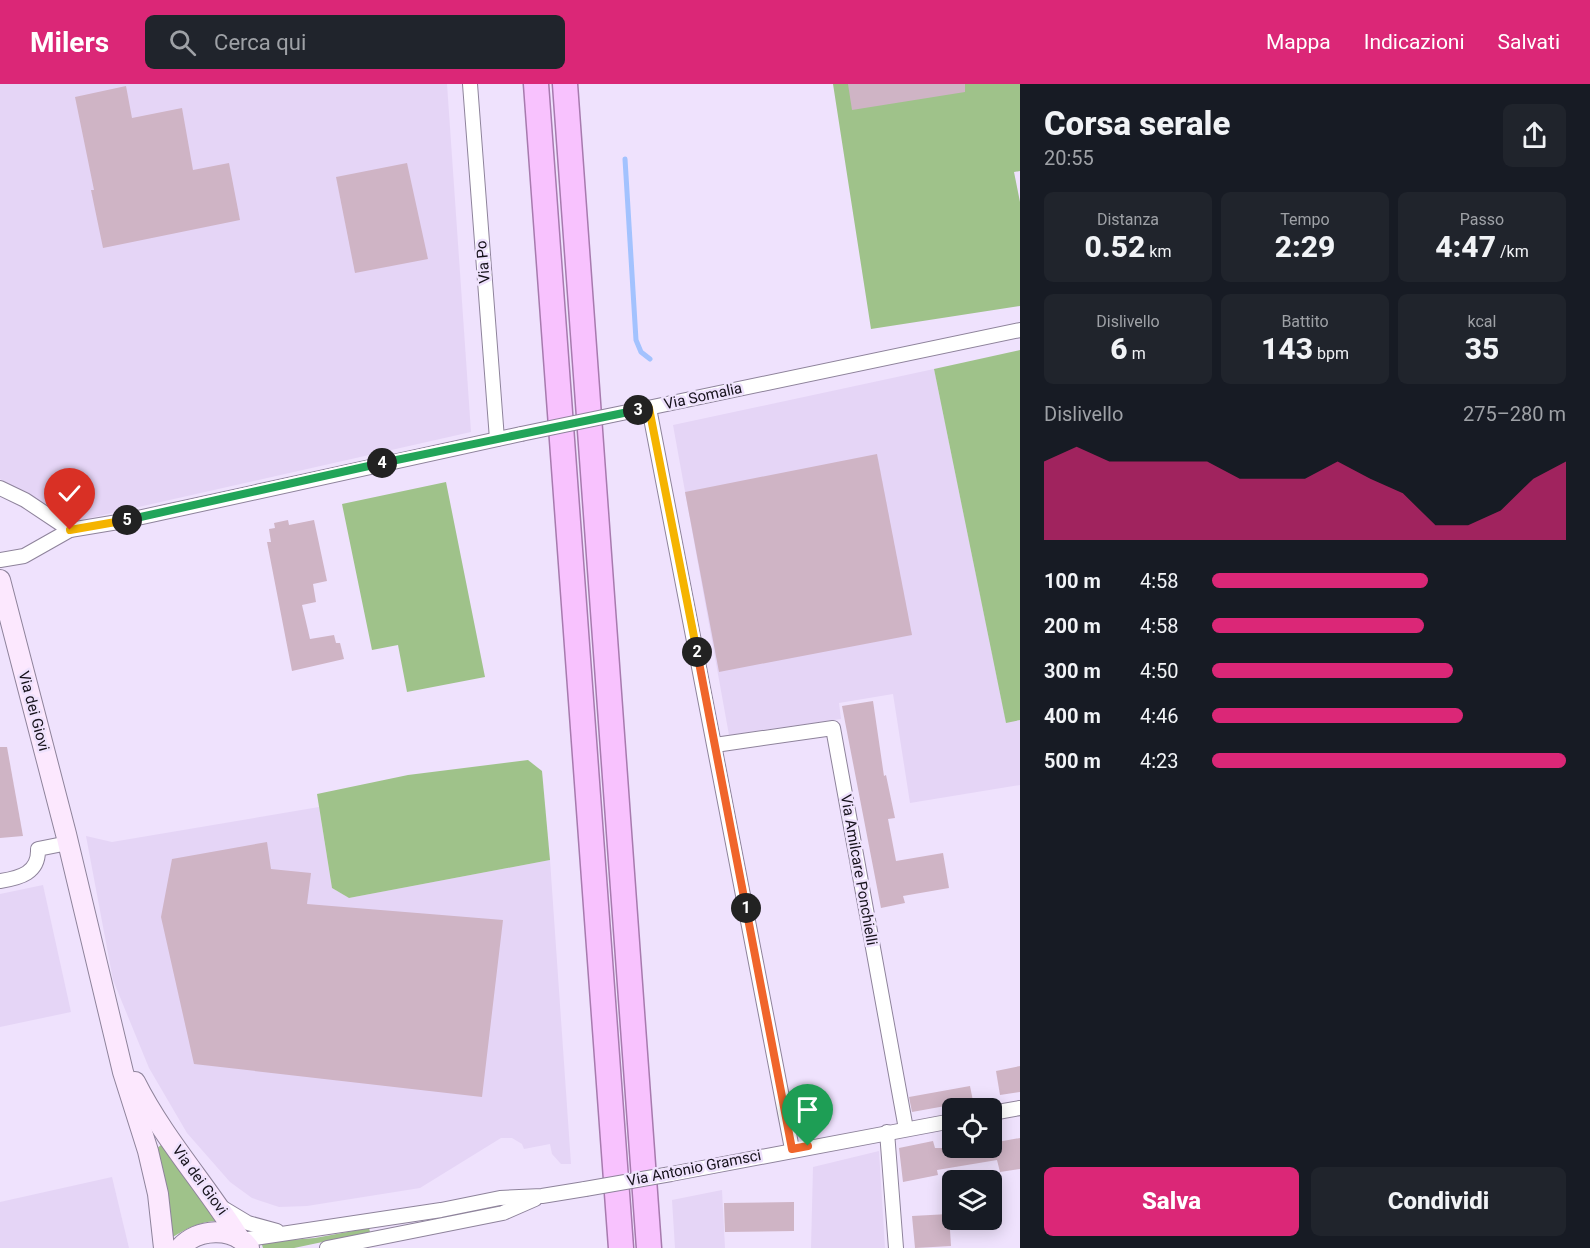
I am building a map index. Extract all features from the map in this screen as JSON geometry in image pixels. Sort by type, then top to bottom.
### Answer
[{"type":"highway","points":[[536,84],[621,1248]]},
{"type":"highway","points":[[565,84],[649,1248]]},
{"type":"main road","name":"Via dei Giovi","points":[[0,580],[68,843],[111,1027],[150,1160],[158,1194],[164,1248]]},
{"type":"main road","name":"Via dei Giovi","points":[[111,1027],[144,1100],[221,1206],[244,1242]]},
{"type":"main road","points":[[180,1248],[204,1234],[228,1233],[244,1242]]},
{"type":"street","name":"Via Po","points":[[470,84],[497,439]]},
{"type":"street","name":"Via Somalia","points":[[0,560],[24,556],[70,530],[124,521],[497,439],[1020,330]]},
{"type":"street","points":[[649,408],[792,1149]]},
{"type":"street","points":[[0,488],[26,500],[70,530]]},
{"type":"street","name":"Via Amilcare Ponchielli","points":[[715,745],[833,728],[906,1129]]},
{"type":"street","points":[[0,881],[20,878],[28,873],[38,860],[38,849],[68,843]]},
{"type":"street","points":[[1002,1111],[1020,1108]]},
{"type":"street","name":"Via Antonio Gramsci","points":[[244,1242],[288,1232],[500,1198],[542,1196],[585,1189],[942,1123]]},
{"type":"street","points":[[887,1132],[896,1248]]},
{"type":"street","name":"Via Antonio Gramsci","points":[[327,1248],[503,1213],[542,1196]]},
{"type":"street","name":"Via Antonio Gramsci","points":[[221,1206],[248,1223],[288,1232]]},
{"type":"shaded area","points":[[0,84],[447,84],[471,432],[72,522],[0,479]]},
{"type":"shaded area","points":[[934,369],[1006,722],[1020,720],[1020,785],[910,803],[893,694],[839,703],[841,719],[729,735],[673,425]]},
{"type":"shaded area","points":[[319,807],[332,888],[349,898],[550,860],[571,1164],[561,1164],[552,1154],[550,1144],[524,1149],[522,1144],[512,1138],[501,1138],[420,1188],[307,1206],[279,1207],[252,1198],[230,1182],[187,1133],[149,1068],[113,980],[86,836],[112,842]]},
{"type":"shaded area","points":[[43,885],[71,1012],[0,1027],[0,894]]},
{"type":"shaded area","points":[[879,1151],[885,1248],[811,1248],[813,1167]]},
{"type":"shaded area","points":[[112,1177],[129,1248],[0,1248],[0,1202]]},
{"type":"shaded area","points":[[722,1190],[725,1248],[675,1248],[672,1200]]},
{"type":"green space","points":[[833,84],[1020,84],[1020,171],[1014,172],[1020,202],[1020,306],[871,329]]},
{"type":"green space","points":[[1020,350],[1020,720],[1006,723],[934,369]]},
{"type":"green space","points":[[446,482],[485,677],[407,692],[398,645],[372,650],[342,504]]},
{"type":"green space","points":[[528,760],[542,771],[550,860],[349,898],[332,888],[317,794],[408,775]]},
{"type":"green space","points":[[161,1145],[167,1149],[222,1221],[195,1225],[171,1238],[156,1149]]},
{"type":"green space","points":[[369,1228],[370,1232],[294,1248],[263,1248],[262,1245],[265,1242],[315,1238]]},
{"type":"building","points":[[848,84],[965,84],[965,92],[852,110]]},
{"type":"building","points":[[126,86],[132,118],[182,108],[193,170],[229,163],[240,220],[103,248],[75,97]]},
{"type":"building","points":[[407,163],[428,259],[355,273],[336,177]]},
{"type":"building","points":[[877,454],[912,635],[719,672],[685,492]]},
{"type":"building","points":[[288,520],[289,525],[314,520],[327,581],[313,584],[316,602],[302,605],[310,639],[334,635],[336,643],[340,643],[344,659],[292,671],[267,542],[271,542],[269,529],[275,528],[274,523]]},
{"type":"building","points":[[873,701],[884,776],[886,775],[895,818],[888,819],[896,861],[943,853],[949,888],[903,896],[905,903],[881,908],[842,706]]},
{"type":"building","points":[[0,747],[7,747],[23,836],[0,838]]},
{"type":"building","points":[[267,842],[271,869],[311,873],[307,904],[503,920],[482,1097],[194,1064],[161,917],[172,859]]},
{"type":"building","points":[[1020,1066],[1020,1092],[1000,1095],[996,1071]]},
{"type":"building","points":[[970,1086],[972,1098],[942,1098],[942,1107],[912,1112],[909,1097]]},
{"type":"building","points":[[1020,1138],[1020,1169],[1002,1172],[997,1160],[937,1170],[938,1175],[903,1182],[899,1148],[933,1141],[935,1148],[942,1148],[942,1158],[1002,1158],[1002,1141]]},
{"type":"building","points":[[794,1202],[794,1231],[725,1232],[724,1203]]},
{"type":"building","points":[[942,1214],[942,1230],[950,1230],[951,1246],[915,1248],[912,1216]]},
{"type":"waterway","points":[[625,159],[636,340],[641,352],[650,359]]},
{"type":"route","points":[[70,530],[124,521],[357,468],[649,408],[792,1149],[808,1146]]}]
